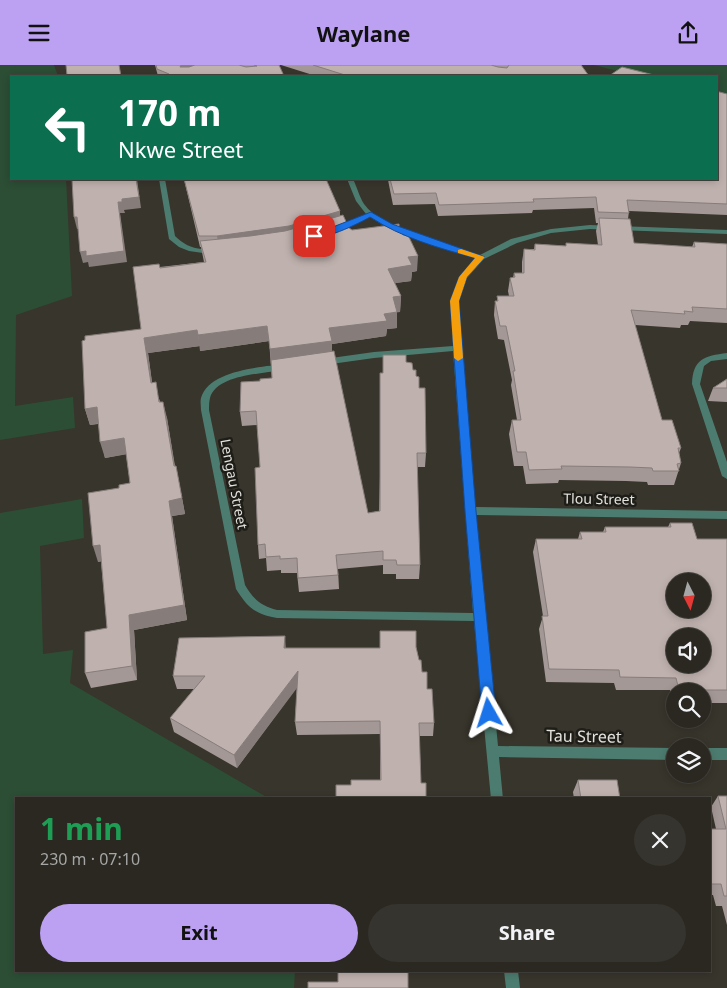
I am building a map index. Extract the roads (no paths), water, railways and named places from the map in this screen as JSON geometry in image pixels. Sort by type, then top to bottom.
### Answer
[{"type":"street","points":[[162,180],[172,237],[178,244],[188,250],[202,252],[227,250]]},
{"type":"street","points":[[350,180],[358,199],[371,214],[389,226],[434,243],[481,257]]},
{"type":"street","points":[[324,233],[371,214]]},
{"type":"street","points":[[497,797],[470,511],[458,348],[455,301],[463,277],[481,257],[520,239],[560,229],[590,227],[727,233]]},
{"type":"street","points":[[314,363],[374,355],[458,348]]},
{"type":"street","points":[[727,355],[713,357],[700,363],[696,372],[696,384],[727,476]]},
{"type":"street","name":"Lengau Street","points":[[294,366],[236,375],[220,381],[210,389],[205,398],[240,587],[249,602],[261,611],[277,614],[480,617]]},
{"type":"street","name":"Tlou Street","points":[[470,511],[727,515]]},
{"type":"street","name":"Tau Street","points":[[493,751],[666,753]]},
{"type":"street","points":[[711,754],[727,754]]},
{"type":"street","points":[[511,972],[512,988]]}]
